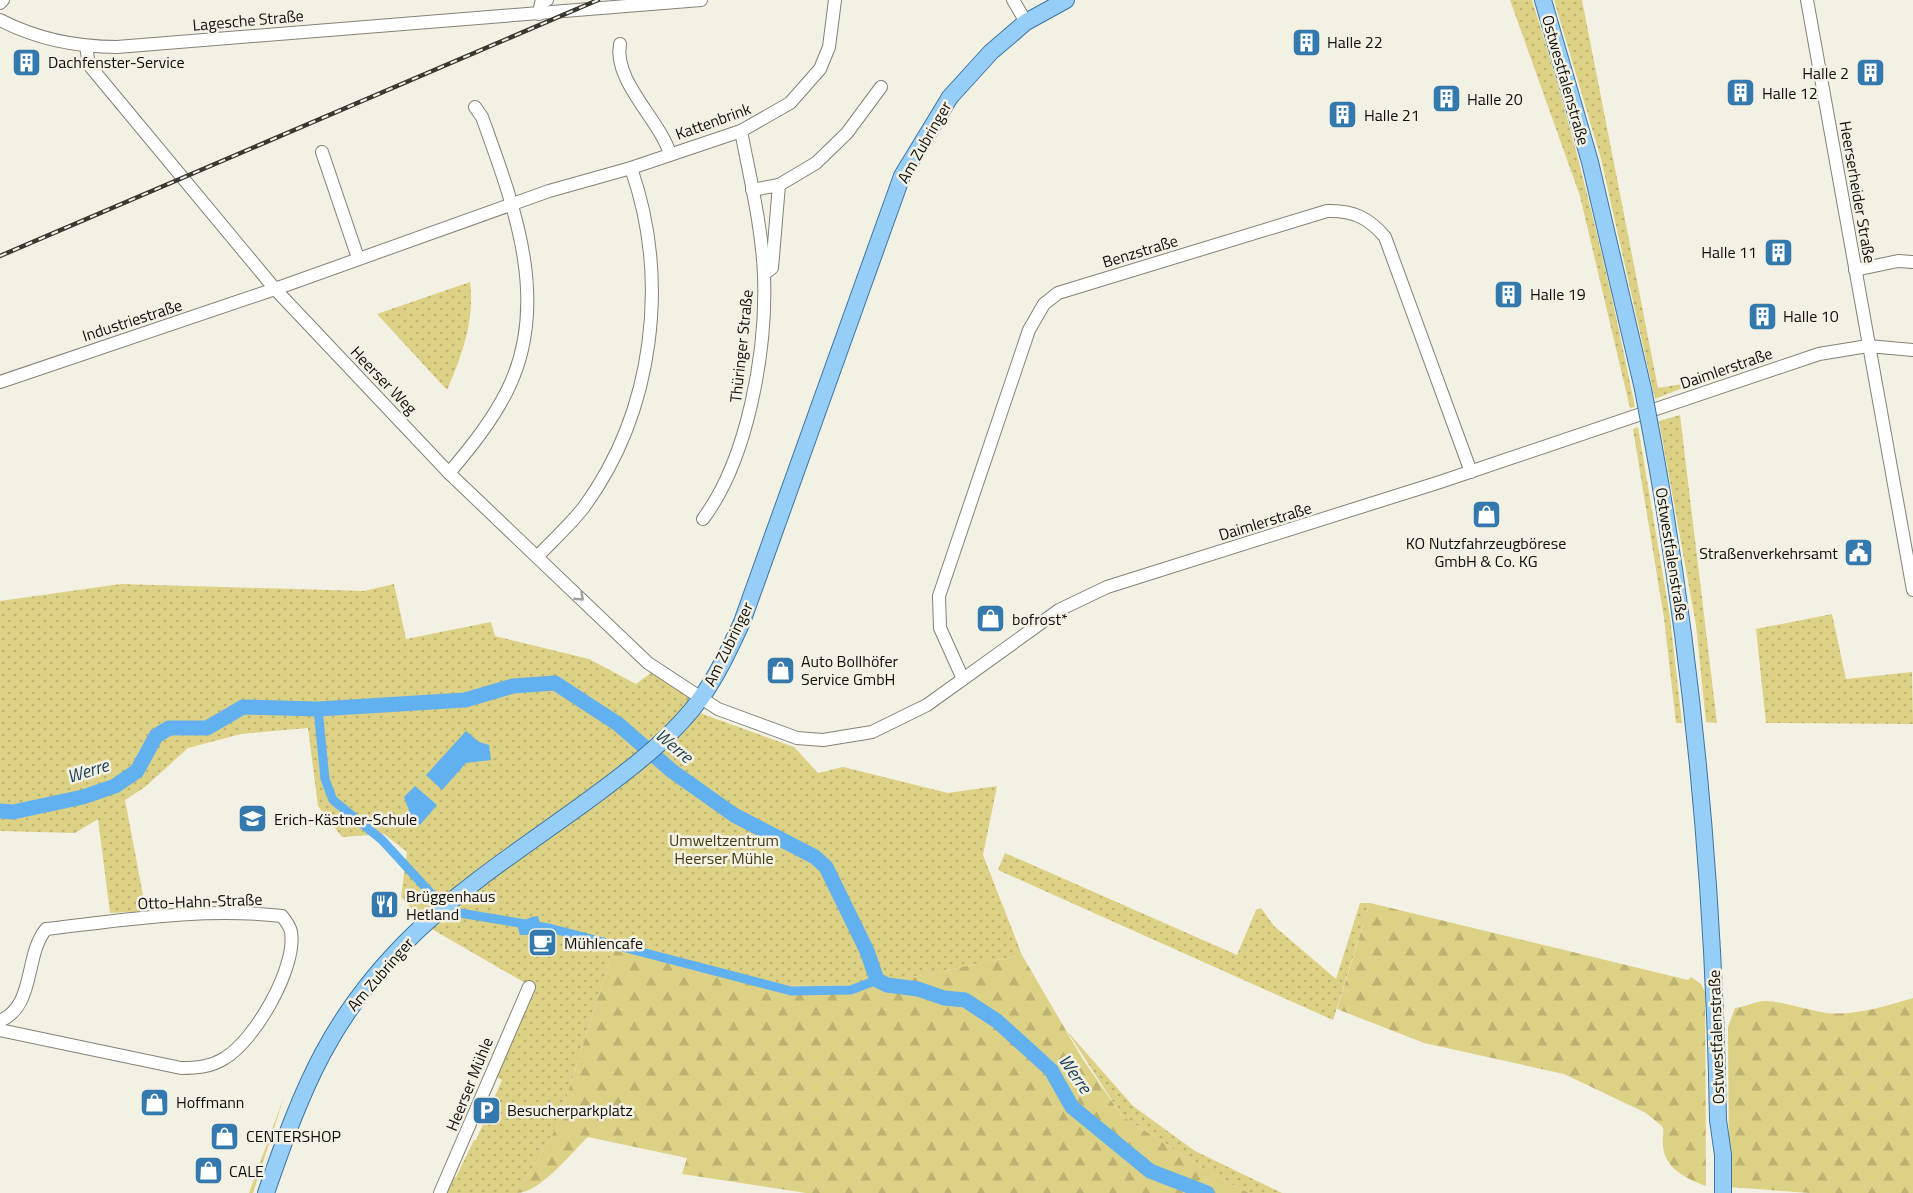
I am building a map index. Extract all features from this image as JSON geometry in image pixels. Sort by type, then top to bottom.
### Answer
[{"type":"main road","name":"Am Zubringer","points":[[266,1193],[308,1079],[345,1014],[371,980],[408,940],[444,908],[632,768],[667,736],[701,699],[724,661],[742,622],[902,176],[950,97],[991,52],[1026,22],[1066,0]]},
{"type":"main road","name":"Ostwestfalenstraße","points":[[1543,0],[1590,162],[1643,389],[1680,603],[1700,768],[1711,908],[1718,1120],[1718,1154],[1713,1193]]},
{"type":"main road","name":"Ostwestfalenstraße","points":[[1718,1154],[1723,1193]]},
{"type":"street","points":[[539,14],[541,3],[547,0]]},
{"type":"street","name":"Lagesche Straße","points":[[0,20],[41,38],[86,46],[127,46],[701,0]]},
{"type":"street","name":"Kattenbrink","points":[[274,289],[513,204],[741,131],[785,107],[820,69],[829,47],[835,0]]},
{"type":"street","points":[[1013,0],[1026,22]]},
{"type":"street","name":"Heerserheider Straße","points":[[1807,0],[1913,590]]},
{"type":"street","name":"Kattenbrink","points":[[620,44],[618,56],[629,81],[670,154]]},
{"type":"street","name":"Heerser Weg","points":[[86,46],[89,65],[274,289],[450,473],[537,557],[648,663],[701,699]]},
{"type":"street","points":[[752,190],[779,185],[816,163],[847,133],[881,87]]},
{"type":"street","points":[[450,473],[482,434],[508,390],[521,352],[528,301],[524,253],[513,204],[482,117],[475,107]]},
{"type":"street","name":"Thüringer Straße","points":[[703,519],[717,500],[751,410],[763,314],[764,274],[741,131]]},
{"type":"street","points":[[322,152],[357,258]]},
{"type":"street","points":[[537,557],[583,509],[607,470],[627,426],[642,382],[650,337],[651,272],[646,227],[631,168]]},
{"type":"street","name":"Thüringer Straße","points":[[764,274],[772,268],[779,185]]},
{"type":"street","name":"Benzstraße","points":[[963,679],[940,628],[939,596],[1030,329],[1044,304],[1058,293],[1320,213],[1339,211],[1362,216],[1374,224],[1385,237],[1471,472]]},
{"type":"street","points":[[1855,270],[1898,261],[1913,262]]},
{"type":"street","name":"Industriestraße","points":[[0,382],[274,289]]},
{"type":"street","points":[[1868,346],[1913,350]]},
{"type":"street","name":"Daimlerstraße","points":[[701,699],[718,709],[783,734],[823,740],[864,734],[887,726],[927,705],[1059,610],[1107,587],[1471,472],[1811,357],[1868,346]]},
{"type":"street","name":"Otto-Hahn-Straße","points":[[0,1021],[12,1016],[21,1003],[38,938],[46,929],[150,918],[257,913],[282,916],[291,930],[290,955],[263,1018],[243,1044],[224,1059],[201,1068],[181,1068],[0,1030]]},
{"type":"street","name":"Heerser Mühle","points":[[440,1193],[529,987]]},
{"type":"green space","points":[[1510,0],[1532,0],[1548,50],[1589,202],[1635,407],[1630,408],[1580,196]]},
{"type":"green space","points":[[1554,0],[1582,0],[1658,388],[1700,381],[1655,399],[1601,159]]},
{"type":"green space","points":[[470,282],[469,324],[458,364],[447,390],[377,314]]},
{"type":"green space","points":[[1680,415],[1717,723],[1706,722],[1696,625],[1659,421]]},
{"type":"green space","points":[[1638,427],[1670,617],[1682,723],[1676,723],[1664,618],[1633,429]]},
{"type":"green space","points":[[121,584],[364,591],[394,584],[406,639],[491,622],[495,636],[589,659],[636,684],[652,672],[693,700],[620,768],[450,891],[419,917],[401,897],[407,852],[384,834],[342,837],[318,806],[308,728],[241,734],[188,748],[145,787],[125,800],[146,911],[110,913],[98,819],[75,833],[0,831],[0,601]]},
{"type":"green space","points":[[1832,614],[1846,679],[1912,672],[1913,724],[1766,723],[1756,629]]},
{"type":"green space","name":"Umweltzentrum Heerser Mühle","points":[[700,713],[794,747],[818,773],[843,767],[948,793],[997,786],[983,855],[1022,955],[869,986],[779,985],[614,947],[557,1127],[517,1193],[445,1193],[452,1177],[456,1177],[476,1140],[502,1080],[497,1077],[534,988],[430,928]]},
{"type":"green space","points":[[1005,853],[1237,955],[1256,910],[1261,908],[1274,926],[1336,979],[1360,903],[1370,903],[1333,1020],[998,870]]},
{"type":"green space","points":[[1370,903],[1688,980],[1691,977],[1701,984],[1705,992],[1706,1186],[1672,1167],[1665,1154],[1663,1127],[1646,1113],[1564,1074],[1424,1043],[1337,1009]]},
{"type":"green space","points":[[614,947],[780,985],[869,986],[1022,955],[1082,1058],[1122,1116],[1215,1176],[1249,1193],[806,1193],[682,1174],[687,1158],[588,1137],[545,1180],[526,1191],[517,1193],[557,1127]]},
{"type":"green space","points":[[1913,998],[1913,1193],[1810,1193],[1729,1187],[1728,1027],[1735,1008],[1766,1001],[1837,1014],[1870,1010]]},
{"type":"green space","points":[[1067,1031],[1133,1106],[1195,1151],[1282,1193],[1249,1193],[1215,1176],[1122,1116]]},
{"type":"green space","points":[[285,1094],[253,1193],[249,1193]]},
{"type":"water","points":[[466,731],[479,742],[489,745],[491,760],[466,763],[442,790],[426,775]]},
{"type":"water","points":[[415,786],[437,805],[420,825],[411,816],[404,797]]},
{"type":"water","points":[[538,916],[540,924],[552,926],[551,932],[538,929],[535,935],[520,935],[518,928],[522,923]]},
{"type":"waterway","name":"Werre","points":[[0,811],[13,812],[83,797],[115,786],[137,771],[156,736],[169,728],[207,728],[243,707],[318,709],[465,700],[513,686],[555,683],[618,724],[672,771],[734,815],[815,857],[826,867],[867,951],[877,980],[887,985],[918,989],[944,998],[965,1000],[997,1021],[1051,1070],[1072,1107],[1150,1171],[1207,1193]]},
{"type":"waterway","points":[[318,709],[325,779],[333,800],[382,840],[437,900]]},
{"type":"waterway","points":[[454,912],[549,928],[791,991],[851,990],[877,980]]},
{"type":"railway","points":[[0,256],[598,0]]},
{"type":"place","name":"Halle 22","points":[[1306,42]]},
{"type":"place","name":"Dachfenster-Service","points":[[27,62]]},
{"type":"place","name":"Halle 2","points":[[1870,73]]},
{"type":"place","name":"Halle 12","points":[[1741,93]]},
{"type":"place","name":"Halle 20","points":[[1446,99]]},
{"type":"place","name":"Halle 21","points":[[1343,115]]},
{"type":"place","name":"Halle 11","points":[[1778,252]]},
{"type":"place","name":"Halle 19","points":[[1509,294]]},
{"type":"place","name":"Halle 10","points":[[1762,316]]},
{"type":"place","name":"KO Nutzfahrzeugbörese GmbH & Co. KG","points":[[1486,515]]},
{"type":"place","name":"Straßenverkehrsamt","points":[[1859,553]]},
{"type":"place","name":"bofrost*","points":[[991,619]]},
{"type":"place","name":"Auto Bollhöfer Service GmbH","points":[[780,670]]},
{"type":"place","name":"Erich-Kästner-Schule","points":[[253,819]]},
{"type":"place","name":"Brüggenhaus Hetland","points":[[385,905]]},
{"type":"place","name":"Mühlencafe","points":[[543,943]]},
{"type":"place","name":"Hoffmann","points":[[155,1102]]},
{"type":"place","name":"Besucherparkplatz","points":[[486,1110]]},
{"type":"place","name":"CENTERSHOP","points":[[225,1136]]},
{"type":"place","name":"CALE","points":[[208,1171]]}]
